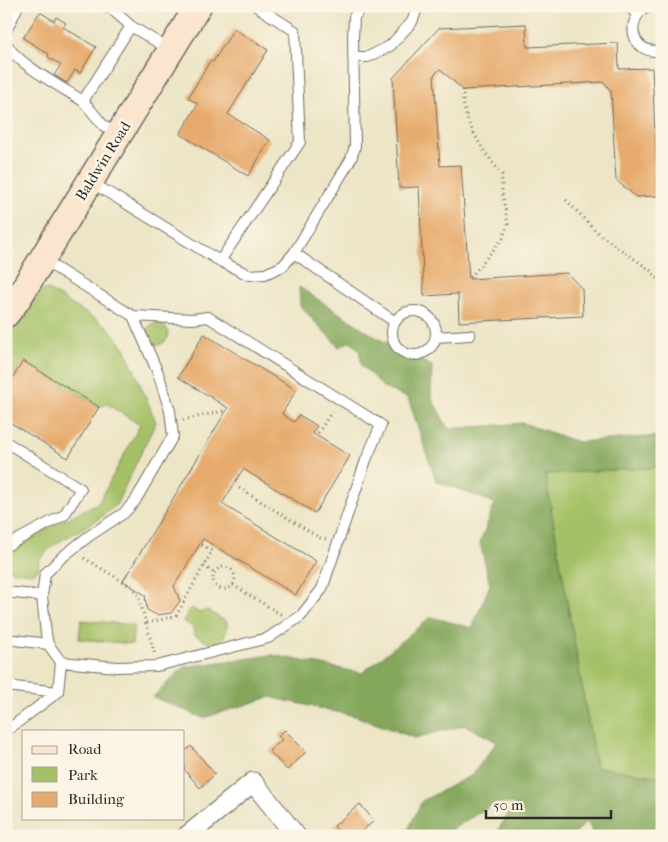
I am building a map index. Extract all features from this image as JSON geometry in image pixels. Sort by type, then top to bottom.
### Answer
[{"type":"street","name":"Baldwin Road","points":[[6,314],[42,260],[198,6]]},
{"type":"street","points":[[187,836],[253,782],[296,836]]},
{"type":"lane","points":[[6,32],[18,6]]},
{"type":"lane","points":[[108,6],[131,26],[171,51]]},
{"type":"lane","points":[[220,261],[300,142],[295,31],[256,6]]},
{"type":"lane","points":[[90,181],[220,261],[249,275],[265,274],[282,266],[294,253],[351,159],[355,146],[354,17],[362,6]]},
{"type":"lane","points":[[353,57],[368,56],[390,46],[412,22],[418,6]]},
{"type":"lane","points":[[628,6],[638,14]]},
{"type":"lane","points":[[648,6],[638,14],[633,22],[632,30],[638,43],[651,51],[662,50]]},
{"type":"lane","points":[[82,101],[131,26]]},
{"type":"lane","points":[[6,42],[8,48],[26,64],[82,101],[104,126],[119,135]]},
{"type":"lane","points":[[294,253],[395,322]]},
{"type":"lane","points":[[42,260],[133,316],[208,317],[381,425],[366,460],[322,590],[301,616],[268,638],[157,666],[117,667],[61,662]]},
{"type":"lane","points":[[420,311],[432,319],[436,337],[432,346],[420,354],[405,353],[395,343],[392,336],[395,322],[406,312],[420,311]]},
{"type":"lane","points":[[6,731],[58,692],[61,662],[48,644],[42,596],[46,574],[60,558],[124,513],[135,501],[173,436],[170,411],[158,373],[133,316]]},
{"type":"lane","points":[[436,337],[470,335]]},
{"type":"lane","points":[[6,442],[81,489],[64,516],[6,546]]},
{"type":"lane","points":[[6,592],[42,596]]},
{"type":"lane","points":[[6,639],[48,644]]},
{"type":"lane","points":[[6,686],[58,692]]},
{"type":"path","points":[[463,90],[463,104],[469,124],[482,148],[502,175],[502,192],[508,224],[503,238],[469,279]]},
{"type":"path","points":[[566,200],[599,234],[650,270],[662,285]]},
{"type":"path","points":[[318,433],[339,398]]},
{"type":"path","points":[[182,420],[223,411]]},
{"type":"path","points":[[239,488],[320,538],[338,541]]},
{"type":"path","points":[[147,623],[176,616],[212,551],[200,544]]},
{"type":"path","points":[[84,558],[132,587],[138,595],[157,666]]},
{"type":"path","points":[[204,566],[214,573]]},
{"type":"path","points":[[224,567],[231,569],[235,575],[233,585],[226,589],[219,588],[214,583],[214,573],[224,567]]},
{"type":"path","points":[[233,585],[292,621]]},
{"type":"green space","points":[[299,287],[379,339],[432,366],[431,396],[448,429],[523,423],[578,442],[662,436],[662,467],[545,474],[596,767],[662,777],[662,836],[594,836],[587,821],[573,836],[494,836],[515,804],[495,803],[441,836],[415,836],[408,830],[422,801],[472,775],[497,742],[465,725],[415,738],[355,716],[270,697],[203,718],[153,697],[183,667],[273,655],[362,673],[431,617],[472,628],[490,585],[480,543],[495,503],[436,481],[408,398],[384,388],[362,366],[359,350],[351,341],[339,347],[300,306]]},
{"type":"green space","points":[[47,289],[108,327],[125,348],[156,422],[116,505],[100,518],[52,546],[39,560],[38,570],[32,573],[6,570],[6,551],[99,502],[140,425],[107,404],[99,407],[24,361],[6,389],[6,334],[39,292]]},
{"type":"green space","points":[[157,323],[165,326],[168,334],[165,342],[157,345],[149,342],[146,334],[149,326]]},
{"type":"green space","points":[[662,467],[662,777],[596,767],[545,474]]},
{"type":"green space","points":[[191,608],[200,613],[207,610],[227,622],[222,640],[213,646],[194,634],[193,627],[183,621]]},
{"type":"green space","points":[[81,620],[134,625],[132,644],[79,639]]},
{"type":"building","points":[[40,12],[54,21],[56,17],[66,23],[63,27],[96,47],[80,73],[75,70],[67,83],[54,75],[61,65],[48,57],[49,54],[23,38]]},
{"type":"building","points":[[526,24],[527,47],[618,43],[619,69],[652,68],[658,196],[636,197],[616,180],[611,91],[604,82],[463,90],[440,69],[434,75],[440,166],[461,165],[469,279],[567,273],[582,289],[583,316],[459,322],[458,294],[424,296],[419,187],[399,188],[393,78],[439,28]]},
{"type":"building","points":[[234,29],[268,50],[228,114],[270,140],[248,176],[180,134],[198,104],[188,98],[210,61],[213,62]]},
{"type":"building","points":[[204,334],[296,390],[282,414],[294,422],[299,415],[317,426],[312,433],[350,456],[315,513],[243,469],[222,504],[316,561],[296,595],[203,539],[174,586],[180,601],[171,613],[157,615],[147,610],[145,595],[123,581],[228,408],[178,377]]},
{"type":"building","points":[[23,361],[99,407],[68,458],[6,420],[6,389]]},
{"type":"building","points":[[285,730],[306,752],[287,770],[269,751],[282,740],[278,736]]},
{"type":"building","points":[[191,746],[215,774],[200,788],[185,770],[185,751]]},
{"type":"building","points":[[360,804],[374,821],[356,836],[342,836],[334,826]]}]
